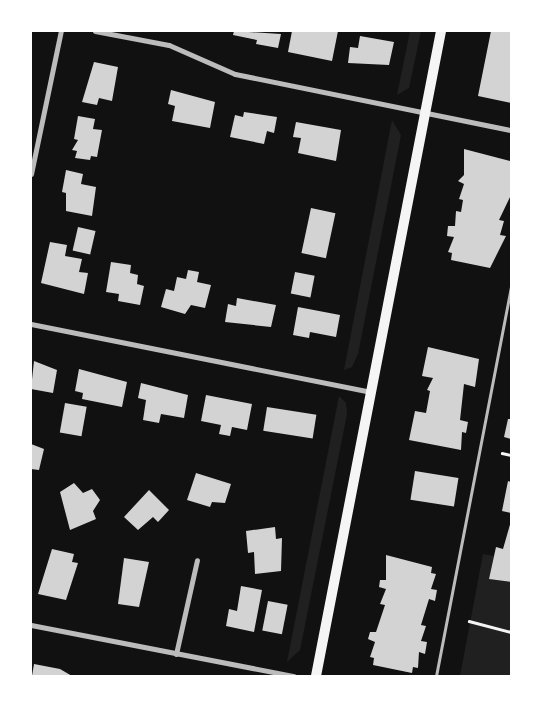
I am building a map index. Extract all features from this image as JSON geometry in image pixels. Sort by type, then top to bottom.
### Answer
[{"type":"main road","points":[[316,676],[441,31]]},
{"type":"street","points":[[31,174],[61,31]]},
{"type":"street","points":[[95,31],[168,45],[235,74],[511,130]]},
{"type":"street","points":[[31,324],[371,392]]},
{"type":"street","points":[[176,654],[197,560]]},
{"type":"street","points":[[31,625],[294,676]]},
{"type":"lane","points":[[436,676],[511,284]]},
{"type":"lane","points":[[506,312],[511,312]]},
{"type":"path","points":[[502,453],[511,455]]},
{"type":"path","points":[[469,622],[511,632]]},
{"type":"shaded area","points":[[410,31],[421,31],[409,88],[397,95]]},
{"type":"shaded area","points":[[392,120],[401,135],[358,354],[352,367],[344,370]]},
{"type":"shaded area","points":[[339,396],[346,403],[347,414],[300,650],[287,662]]},
{"type":"shaded area","points":[[483,554],[494,556],[489,579],[511,582],[511,676],[460,676]]},
{"type":"building","points":[[234,31],[281,34],[278,48],[256,44],[257,40],[233,35]]},
{"type":"building","points":[[292,31],[338,31],[332,61],[288,52]]},
{"type":"building","points":[[491,31],[511,31],[511,103],[478,96]]},
{"type":"building","points":[[360,36],[394,42],[389,65],[348,63],[350,47],[358,48]]},
{"type":"building","points":[[94,62],[118,67],[112,101],[99,98],[97,105],[82,102]]},
{"type":"building","points":[[171,90],[215,102],[210,128],[172,121],[175,106],[168,104]]},
{"type":"building","points":[[244,112],[277,117],[274,133],[267,131],[264,144],[230,137],[235,115],[243,117]]},
{"type":"building","points":[[78,116],[95,119],[93,129],[102,130],[97,157],[91,156],[90,160],[75,158],[77,151],[72,150],[78,140],[74,139]]},
{"type":"building","points":[[296,122],[341,130],[336,161],[298,153],[301,138],[293,137]]},
{"type":"building","points":[[464,149],[510,161],[511,195],[499,220],[504,221],[500,235],[506,236],[490,268],[451,260],[452,253],[448,252],[454,237],[447,236],[448,226],[455,226],[456,211],[461,212],[463,200],[459,199],[464,184],[458,181],[464,175]]},
{"type":"building","points":[[66,170],[83,174],[81,184],[96,187],[92,216],[66,211],[66,193],[62,192]]},
{"type":"building","points":[[311,208],[335,213],[326,258],[301,253]]},
{"type":"building","points":[[78,227],[96,231],[90,254],[73,250]]},
{"type":"building","points":[[50,242],[67,245],[65,256],[82,259],[79,272],[88,273],[84,294],[41,283]]},
{"type":"building","points":[[111,262],[131,265],[130,273],[138,275],[137,284],[144,286],[140,305],[118,301],[119,294],[106,292]]},
{"type":"building","points":[[188,270],[199,272],[197,282],[211,285],[205,308],[191,305],[185,314],[161,307],[166,289],[174,291],[177,277],[186,279]]},
{"type":"building","points":[[295,272],[315,276],[310,297],[291,294]]},
{"type":"building","points":[[237,298],[276,305],[271,327],[225,322],[228,304],[236,306]]},
{"type":"building","points":[[298,307],[340,315],[336,337],[310,332],[309,338],[293,335]]},
{"type":"building","points":[[428,347],[479,359],[475,387],[464,384],[460,420],[468,422],[466,433],[462,432],[461,450],[409,440],[415,411],[426,413],[430,391],[427,390],[433,378],[422,376]]},
{"type":"building","points":[[34,361],[57,370],[53,393],[31,389]]},
{"type":"building","points":[[79,369],[127,382],[122,407],[82,399],[83,393],[75,391]]},
{"type":"building","points":[[141,383],[188,395],[184,418],[161,414],[159,423],[143,420],[146,400],[138,398]]},
{"type":"building","points":[[206,395],[252,404],[247,430],[232,427],[230,436],[219,434],[221,425],[201,421]]},
{"type":"building","points":[[65,403],[87,407],[81,436],[60,433]]},
{"type":"building","points":[[267,407],[316,415],[313,439],[263,431]]},
{"type":"building","points":[[508,419],[511,419],[511,439],[504,437]]},
{"type":"building","points":[[31,444],[44,449],[39,470],[31,469]]},
{"type":"building","points":[[415,471],[458,478],[454,507],[410,500]]},
{"type":"building","points":[[196,473],[231,484],[225,503],[212,502],[210,507],[187,500]]},
{"type":"building","points":[[508,481],[511,482],[511,513],[502,511]]},
{"type":"building","points":[[74,483],[83,493],[92,489],[100,500],[93,511],[96,519],[70,530],[60,492]]},
{"type":"building","points":[[149,490],[169,510],[158,522],[153,517],[138,530],[124,517]]},
{"type":"building","points":[[511,521],[511,582],[489,579],[496,547],[503,549]]},
{"type":"building","points":[[275,527],[276,539],[282,538],[281,571],[255,574],[254,552],[248,553],[246,531]]},
{"type":"building","points":[[52,549],[74,554],[72,562],[78,563],[66,600],[38,594]]},
{"type":"building","points":[[386,555],[432,567],[431,573],[436,574],[431,589],[437,590],[435,601],[429,599],[421,625],[426,626],[421,641],[427,642],[425,654],[419,652],[418,668],[413,667],[412,673],[373,665],[374,658],[370,657],[375,642],[368,639],[370,632],[376,632],[385,605],[380,604],[386,589],[379,587],[380,580],[386,580]]},
{"type":"building","points":[[124,558],[149,562],[139,607],[118,604]]},
{"type":"building","points":[[241,586],[262,590],[254,632],[226,626],[229,609],[237,611]]},
{"type":"building","points":[[268,601],[288,605],[282,634],[262,630]]},
{"type":"building","points":[[34,664],[60,669],[72,676],[32,676]]}]
